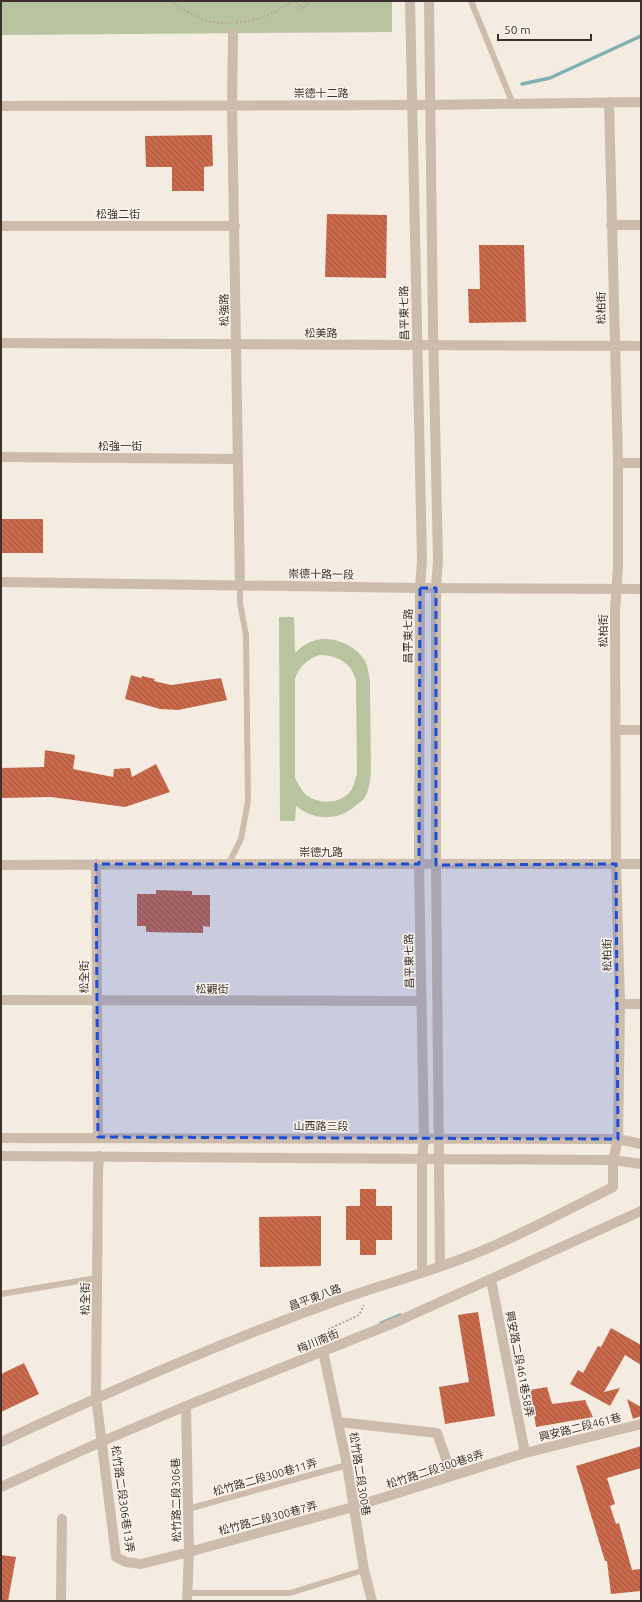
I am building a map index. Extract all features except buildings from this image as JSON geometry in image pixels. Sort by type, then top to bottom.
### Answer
[{"type":"street","name":"昌平東七路","points":[[410,1],[411,105],[422,561],[420,588],[419,864],[424,1138],[422,1159],[422,1272]]},
{"type":"street","points":[[429,1],[429,105],[438,561],[436,588],[436,865],[440,1266]]},
{"type":"street","name":"松強路","points":[[232,34],[240,585]]},
{"type":"street","name":"松柏街","points":[[609,102],[618,463],[618,567],[615,611],[616,864],[620,1004],[618,1139],[613,1160]]},
{"type":"street","name":"崇德十二路","points":[[1,106],[429,105],[641,102]]},
{"type":"street","points":[[611,225],[641,225]]},
{"type":"street","name":"松強二街","points":[[1,226],[235,226]]},
{"type":"street","name":"松美路","points":[[1,343],[641,346]]},
{"type":"street","name":"松強一街","points":[[1,457],[238,459]]},
{"type":"street","points":[[618,463],[641,463]]},
{"type":"street","name":"崇德十路一段","points":[[1,582],[420,588],[641,589]]},
{"type":"street","points":[[616,730],[641,730]]},
{"type":"street","name":"崇德九路","points":[[1,865],[229,863],[436,865],[641,864]]},
{"type":"street","name":"松全街","points":[[96,864],[98,1137]]},
{"type":"street","name":"松觀街","points":[[1,1000],[422,1001]]},
{"type":"street","points":[[620,1004],[641,1004]]},
{"type":"street","name":"山西路三段","points":[[1,1138],[618,1139],[641,1144]]},
{"type":"street","points":[[1,1156],[613,1160],[641,1164]]},
{"type":"street","name":"松全街","points":[[99,1156],[96,1397],[103,1441]]},
{"type":"street","name":"昌平東八路","points":[[1,1442],[96,1397],[244,1336],[333,1302],[492,1247],[613,1187],[613,1160]]},
{"type":"street","name":"梅川南街","points":[[1,1487],[103,1441],[186,1406],[396,1322],[641,1211]]},
{"type":"street","name":"興安路二段461巷58弄","points":[[491,1280],[525,1453]]},
{"type":"street","name":"松竹路二段300巷","points":[[323,1351],[339,1422],[364,1570],[372,1601]]},
{"type":"street","name":"松竹路二段306巷","points":[[186,1406],[189,1552],[188,1597]]},
{"type":"street","points":[[339,1422],[437,1432],[452,1476]]},
{"type":"street","name":"興安路二段461巷","points":[[525,1453],[641,1424]]},
{"type":"street","name":"松竹路二段306巷13弄","points":[[103,1441],[116,1557],[126,1562],[141,1564],[189,1552]]},
{"type":"street","name":"松竹路二段300巷8弄","points":[[353,1507],[525,1453]]},
{"type":"street","name":"松竹路二段300巷7弄","points":[[189,1552],[353,1507]]},
{"type":"street","points":[[61,1601],[62,1519]]},
{"type":"lane","points":[[471,1],[514,104]]},
{"type":"lane","points":[[229,863],[241,838],[248,801],[246,635],[240,602],[240,585]]},
{"type":"lane","points":[[1,1294],[97,1278]]},
{"type":"lane","name":"松竹路二段300巷11弄","points":[[188,1509],[347,1465]]},
{"type":"lane","name":"松竹路二段306巷","points":[[188,1597],[290,1593],[364,1570]]},
{"type":"path","points":[[170,1],[194,17],[212,22],[226,23],[257,19],[281,10],[292,1]]},
{"type":"path","points":[[296,1],[302,9],[312,1]]},
{"type":"path","points":[[330,1334],[329,1329],[359,1315],[364,1305]]},
{"type":"highlighted area","points":[[420,588],[436,588],[436,865],[616,864],[618,1139],[98,1137],[96,864],[419,864]]},
{"type":"green space","points":[[1,1],[392,1],[392,32],[1,35]]},
{"type":"green space","points":[[279,617],[294,617],[295,653],[313,641],[330,639],[350,646],[361,655],[365,661],[368,668],[370,682],[371,774],[369,788],[365,797],[341,815],[333,817],[317,816],[303,811],[296,806],[295,821],[280,821]],"holes":[[[319,655],[326,655],[343,661],[348,665],[356,682],[357,774],[352,789],[348,794],[336,801],[330,802],[310,798],[305,794],[295,778],[295,679],[299,670],[307,661]]]},
{"type":"waterway","points":[[522,84],[550,78],[641,36]]},
{"type":"waterway","points":[[381,1323],[400,1315]]}]
